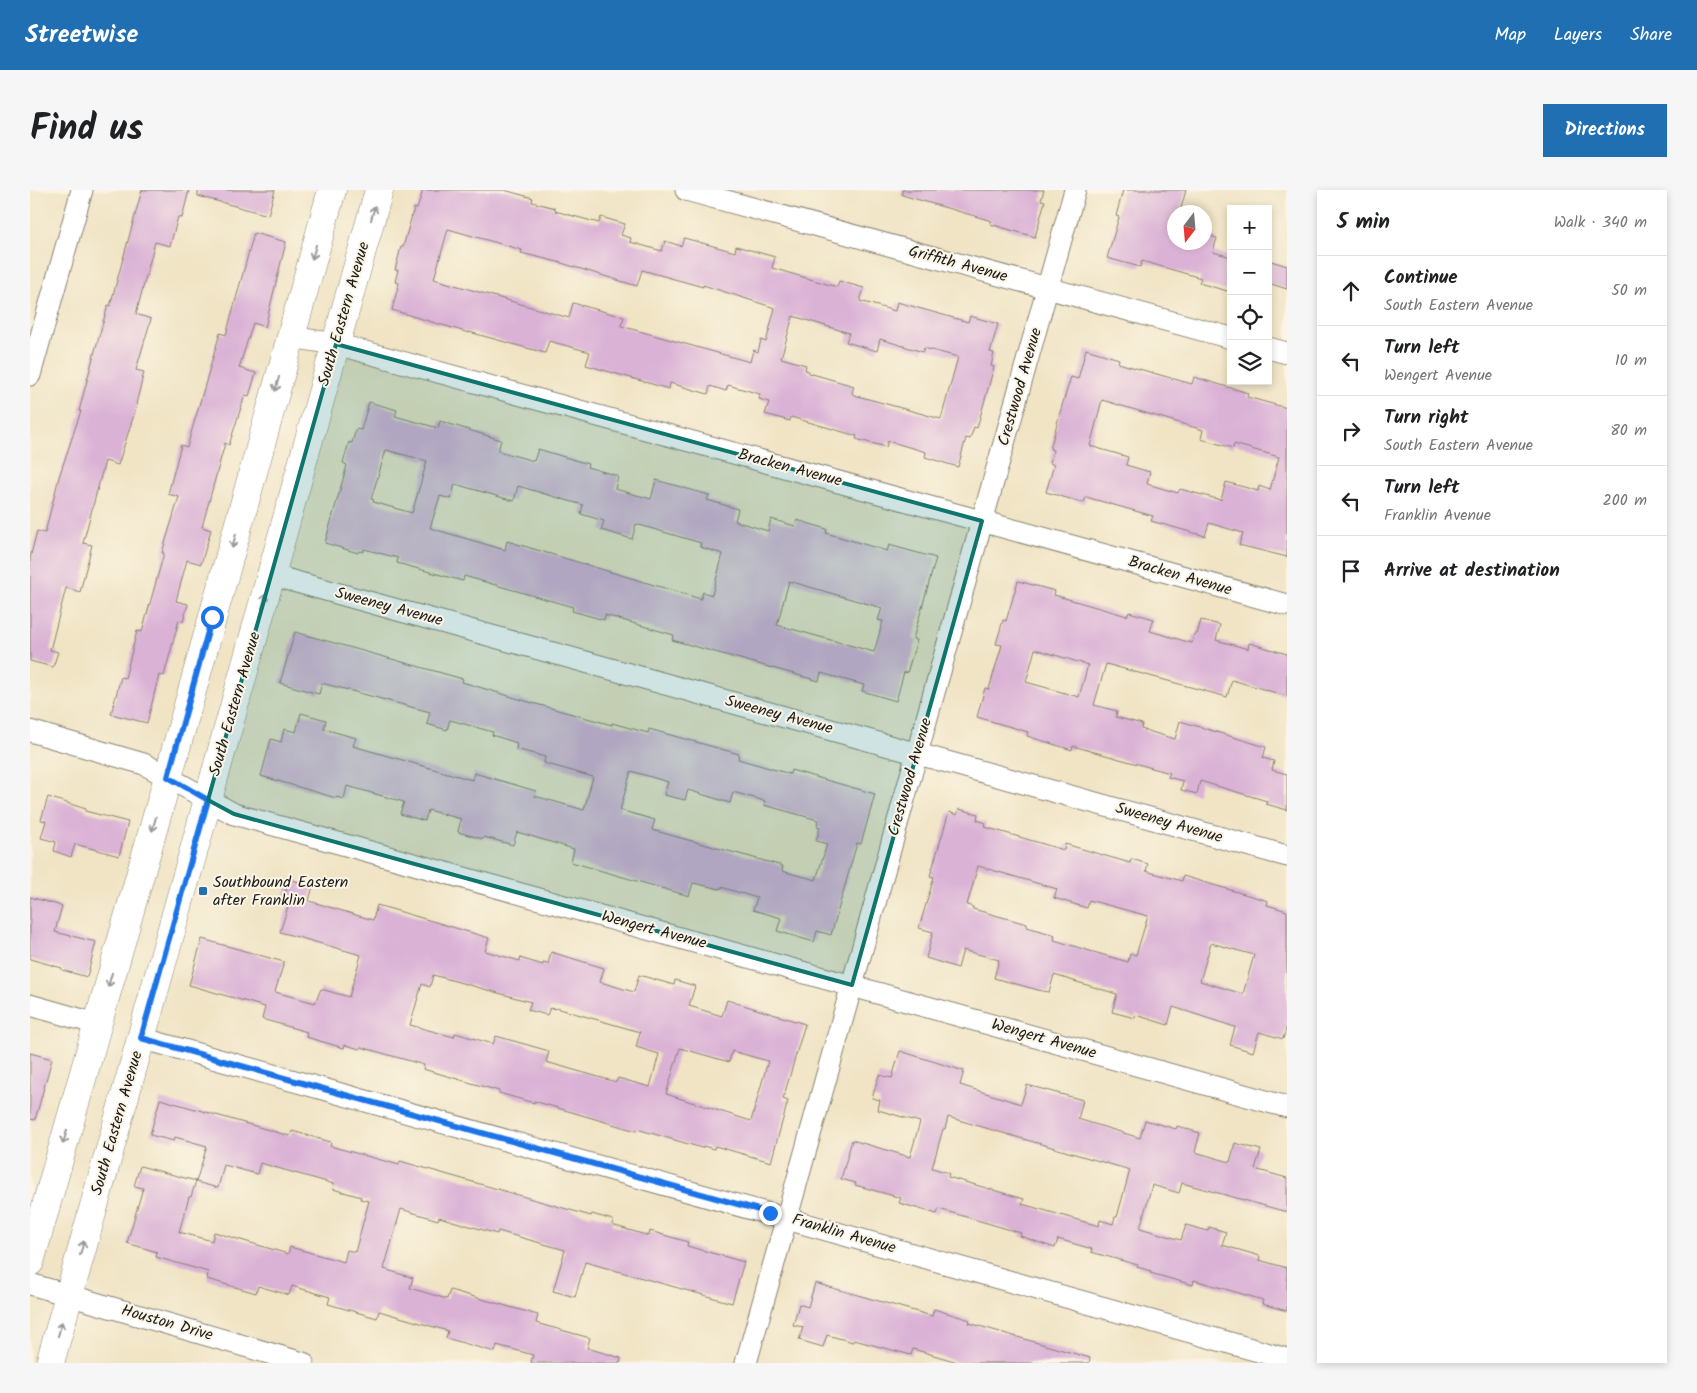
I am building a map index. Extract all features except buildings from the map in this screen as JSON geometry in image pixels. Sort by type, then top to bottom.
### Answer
[{"type":"main road","points":[[30,1262],[332,190]]},
{"type":"main road","name":"South Eastern Avenue","points":[[50,1363],[379,190]]},
{"type":"street","points":[[30,375],[82,190]]},
{"type":"street","name":"Griffith Avenue","points":[[686,190],[1227,337]]},
{"type":"street","name":"Crestwood Avenue","points":[[746,1363],[1075,190]]},
{"type":"street","name":"Bracken Avenue","points":[[290,338],[336,344],[982,520],[1287,606]]},
{"type":"street","points":[[1272,349],[1287,353]]},
{"type":"street","name":"Sweeney Avenue","points":[[271,575],[1287,856]]},
{"type":"street","name":"Wengert Avenue","points":[[30,731],[144,764],[234,814],[1287,1107]]},
{"type":"street","points":[[30,1005],[97,1024]]},
{"type":"street","name":"Franklin Avenue","points":[[141,1038],[1287,1359]]},
{"type":"street","name":"Houston Drive","points":[[30,1284],[303,1363]]},
{"type":"highlighted area","points":[[336,344],[982,521],[852,985],[234,814],[208,800]]},
{"type":"place","name":"Southbound Eastern after Franklin","points":[[203,891]]},
{"type":"route","points":[[212,617],[168,777],[208,800],[141,1038],[770,1213]]}]
